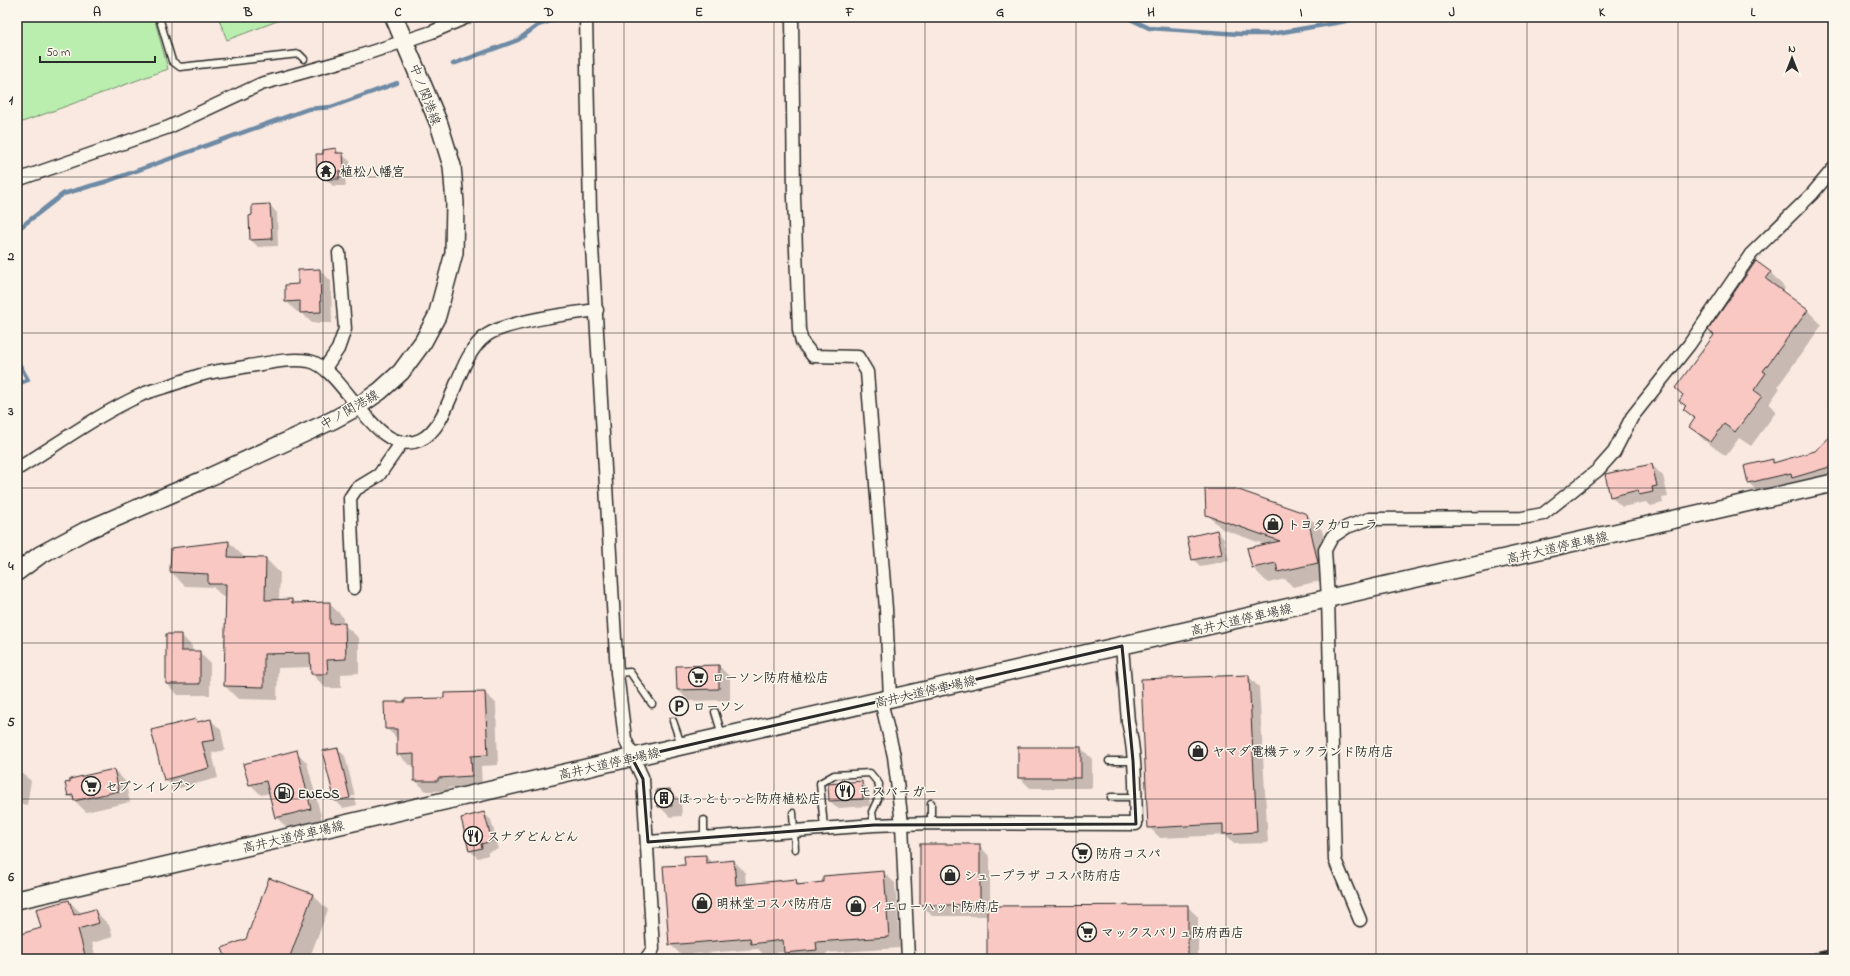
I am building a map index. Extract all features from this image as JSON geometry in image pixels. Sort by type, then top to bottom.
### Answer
[{"type":"main road","name":"中ノ関港線","points":[[17,572],[40,555],[85,531],[201,481],[333,420],[357,407],[380,391],[401,372],[423,342],[437,316],[454,253],[456,203],[452,166],[439,124],[406,41],[394,17]]},
{"type":"main road","name":"高井大道停車場線","points":[[17,900],[681,746],[1833,483]]},
{"type":"street","points":[[17,180],[169,127],[261,84],[347,60],[406,41],[467,17]]},
{"type":"street","points":[[586,17],[590,213],[597,310],[617,674],[625,739],[642,779],[648,842],[653,949],[646,959]]},
{"type":"street","points":[[792,17],[794,196],[799,330],[802,342],[814,356],[858,357],[867,372],[886,609],[885,700],[894,756],[902,824],[908,959]]},
{"type":"street","points":[[304,59],[314,68]]},
{"type":"street","points":[[1360,920],[1335,860],[1328,599],[1325,550],[1332,537],[1347,527],[1369,519],[1522,518],[1543,514],[1598,470],[1614,452],[1632,417],[1689,345],[1751,254],[1812,194],[1833,169]]},
{"type":"street","points":[[325,368],[338,349],[345,329],[339,253]]},
{"type":"street","points":[[17,469],[106,413],[142,394],[199,376],[291,360],[311,362],[325,368],[357,407],[387,437],[402,442],[420,440],[433,430],[444,411],[464,364],[477,344],[488,334],[507,325],[597,310]]},
{"type":"street","points":[[354,588],[350,498],[356,490],[379,475],[402,442]]},
{"type":"street","points":[[648,842],[874,825],[931,823],[1136,824],[1136,797],[1131,733],[1128,722],[1122,646]]},
{"type":"lane","points":[[159,17],[172,61],[180,67],[299,54],[304,59]]},
{"type":"lane","points":[[617,674],[630,672],[652,704]]},
{"type":"lane","points":[[715,712],[722,737]]},
{"type":"lane","points":[[674,721],[681,746]]},
{"type":"lane","points":[[1109,761],[1133,761]]},
{"type":"lane","points":[[824,828],[820,783],[834,775],[870,773],[879,784],[878,799],[872,812],[874,825]]},
{"type":"lane","points":[[1111,797],[1136,797]]},
{"type":"lane","points":[[931,803],[931,823]]},
{"type":"lane","points":[[793,813],[796,849]]},
{"type":"lane","points":[[704,820],[704,838]]},
{"type":"highlighted area","points":[[1122,646],[1133,761],[1136,824],[874,825],[648,842],[643,779],[632,758]]},
{"type":"green space","points":[[17,17],[154,17],[168,69],[17,124]]},
{"type":"green space","points":[[218,17],[288,17],[227,40]]},
{"type":"building","points":[[336,148],[336,153],[343,153],[344,171],[339,171],[339,179],[325,179],[325,172],[317,172],[316,154],[323,154],[323,150]]},
{"type":"building","points":[[270,204],[272,239],[250,240],[249,216],[252,215],[252,205]]},
{"type":"building","points":[[1756,261],[1771,272],[1766,279],[1808,310],[1763,371],[1766,373],[1754,390],[1762,396],[1735,432],[1724,424],[1711,442],[1689,427],[1695,418],[1683,409],[1686,406],[1679,401],[1683,395],[1675,388],[1714,335],[1708,330]]},
{"type":"building","points":[[320,269],[321,312],[300,313],[300,301],[285,302],[285,285],[298,284],[298,270]]},
{"type":"building","points":[[1833,434],[1833,466],[1792,478],[1791,473],[1748,483],[1744,466],[1773,459],[1773,463],[1815,451]]},
{"type":"building","points":[[1652,464],[1657,486],[1652,487],[1653,492],[1639,495],[1638,490],[1610,497],[1605,474]]},
{"type":"building","points":[[1205,489],[1236,489],[1307,514],[1318,563],[1278,572],[1276,563],[1252,568],[1247,548],[1280,541],[1206,515]]},
{"type":"building","points":[[1217,530],[1222,554],[1192,560],[1187,537]]},
{"type":"building","points":[[229,541],[228,557],[266,558],[265,600],[292,599],[292,603],[330,602],[330,624],[345,623],[346,659],[327,660],[328,674],[311,674],[310,653],[264,654],[264,687],[224,686],[226,584],[208,584],[208,574],[170,572],[171,548]]},
{"type":"building","points":[[166,634],[181,634],[181,651],[200,651],[200,684],[166,684]]},
{"type":"building","name":"ローソン防府植松店","points":[[719,665],[719,689],[677,690],[676,666]]},
{"type":"building","name":"ヤマダ電機テックランド防府店","points":[[1249,675],[1257,832],[1223,834],[1223,824],[1148,828],[1141,679]]},
{"type":"building","points":[[485,692],[488,755],[471,756],[472,776],[438,778],[438,781],[414,781],[414,754],[397,755],[397,729],[385,729],[384,702],[405,702],[405,699],[444,698],[444,693]]},
{"type":"building","points":[[196,719],[197,722],[211,719],[215,740],[202,742],[209,768],[164,780],[151,730]]},
{"type":"building","points":[[1018,747],[1081,747],[1081,778],[1018,778]]},
{"type":"building","points":[[338,748],[350,798],[335,801],[322,751]]},
{"type":"building","points":[[297,750],[311,809],[275,818],[266,781],[249,785],[243,764]]},
{"type":"building","points":[[114,769],[119,791],[74,801],[73,795],[68,796],[65,783],[70,782],[70,779]]},
{"type":"building","name":"モスバーガー","points":[[862,781],[863,799],[829,801],[828,784]]},
{"type":"building","name":"ほっともっと防府植松店","points":[[670,789],[672,806],[658,807],[656,790]]},
{"type":"building","points":[[484,812],[492,841],[481,844],[482,848],[469,851],[461,818]]},
{"type":"building","name":"シュープラザ コスパ防府店","points":[[920,844],[980,844],[980,905],[920,905]]},
{"type":"building","points":[[706,855],[706,863],[734,860],[736,885],[796,879],[797,885],[823,882],[823,876],[884,871],[889,937],[816,942],[817,950],[784,953],[783,940],[751,944],[750,938],[669,945],[663,866],[685,865],[684,856]]},
{"type":"building","points":[[269,878],[313,894],[289,959],[226,959],[222,948],[246,939]]},
{"type":"building","points":[[69,900],[74,915],[95,909],[99,923],[78,929],[85,955],[72,959],[17,959],[17,935],[41,928],[36,909]]},
{"type":"building","name":"マックスバリュ防府西店","points":[[1188,905],[1188,959],[987,959],[987,906]]},
{"type":"waterway","points":[[453,64],[518,40],[538,25],[562,17]]},
{"type":"waterway","points":[[1126,17],[1149,28],[1240,34],[1271,34],[1341,22],[1361,17]]},
{"type":"waterway","points":[[17,230],[63,194],[108,181],[308,109],[331,107],[397,83]]},
{"type":"waterway","points":[[17,281],[19,284],[17,285]]},
{"type":"waterway","points":[[17,360],[28,380],[17,384]]},
{"type":"railway","points":[[1792,959],[1833,951]]},
{"type":"place","name":"植松八幡宮","points":[[326,171]]},
{"type":"place","name":"トヨタカローラ","points":[[1273,524]]},
{"type":"place","name":"ローソン防府植松店","points":[[698,677]]},
{"type":"place","name":"ローソン","points":[[679,706]]},
{"type":"place","name":"ヤマダ電機テックランド防府店","points":[[1198,751]]},
{"type":"place","name":"セブンイレブン","points":[[91,786]]},
{"type":"place","name":"モスバーガー","points":[[845,791]]},
{"type":"place","name":"ENEOS","points":[[284,793]]},
{"type":"place","name":"ほっともっと防府植松店","points":[[664,798]]},
{"type":"place","name":"スナダどんどん","points":[[473,836]]},
{"type":"place","name":"防府コスパ","points":[[1082,853]]},
{"type":"place","name":"シュープラザ コスパ防府店","points":[[950,875]]},
{"type":"place","name":"明林堂コスパ防府店","points":[[702,903]]},
{"type":"place","name":"イエローハット防府店","points":[[856,906]]},
{"type":"place","name":"マックスバリュ防府西店","points":[[1087,932]]}]
